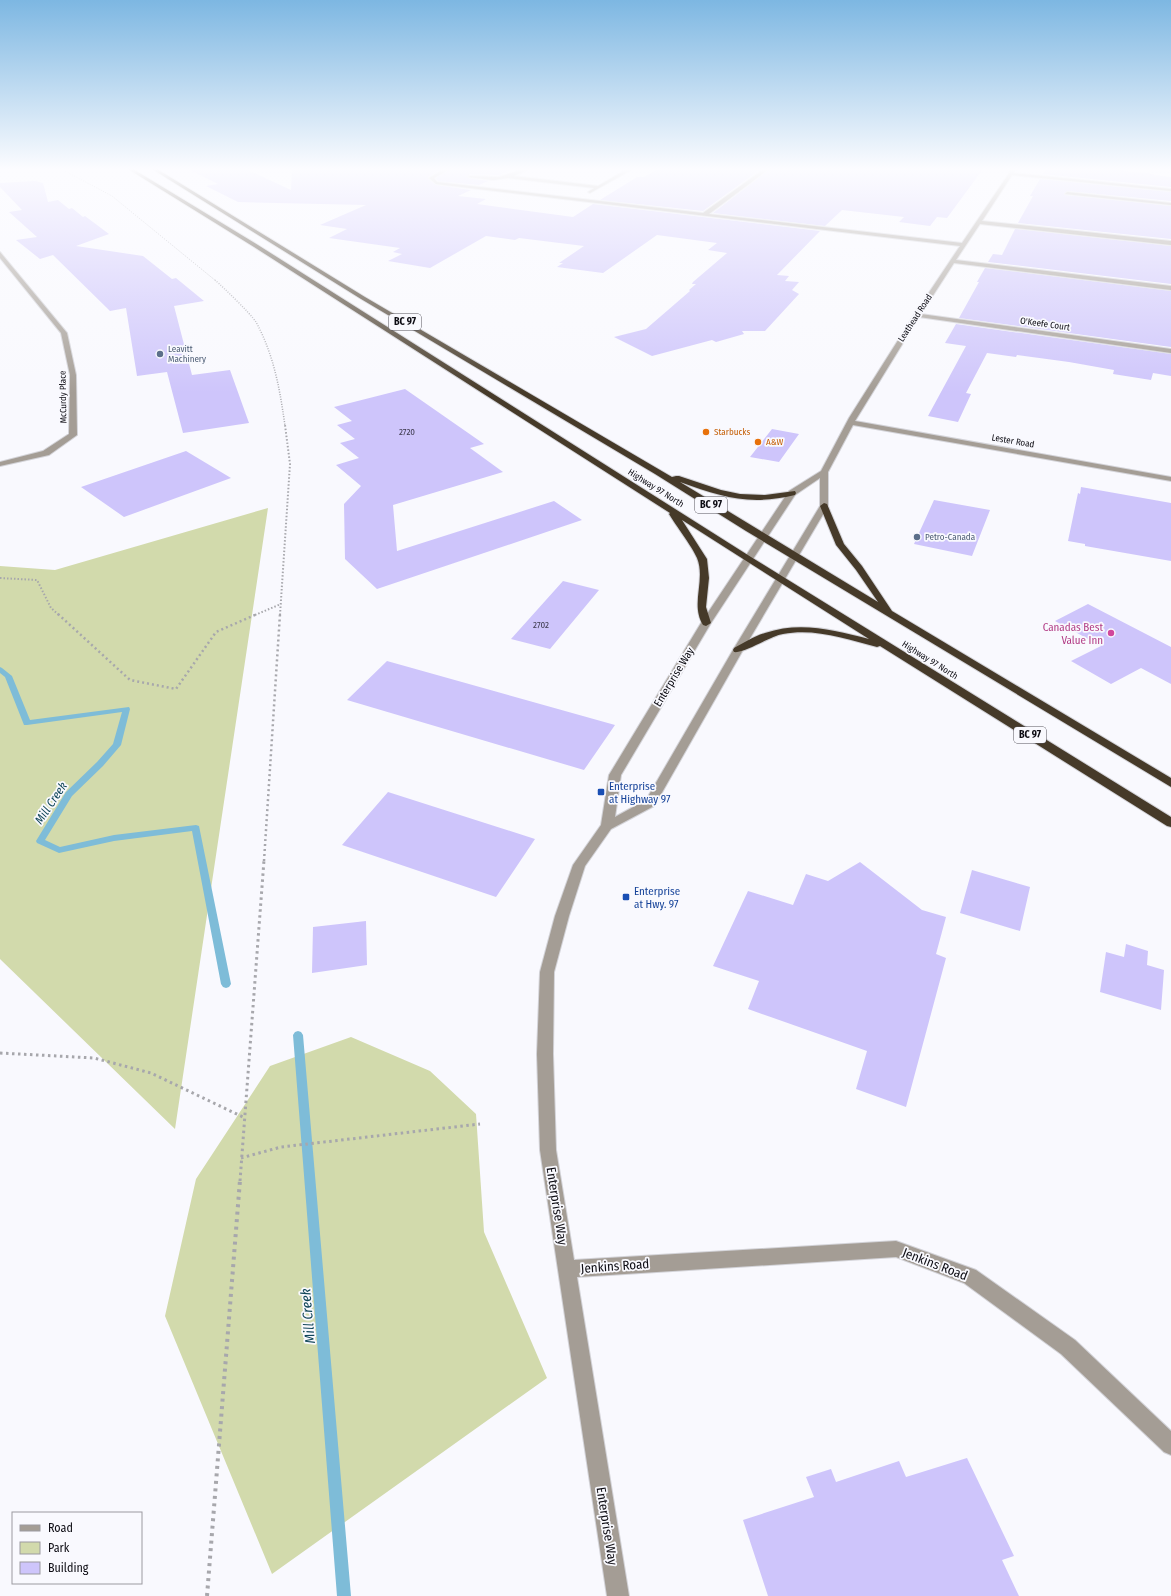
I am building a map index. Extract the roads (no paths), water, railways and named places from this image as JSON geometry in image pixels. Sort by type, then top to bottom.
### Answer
[{"type":"highway","name":"Highway 97 North","points":[[252,243],[748,560],[1171,823]]},
{"type":"highway","name":"Highway 97 North","points":[[275,243],[363,298],[658,472],[764,538],[1171,783]]},
{"type":"highway","points":[[658,472],[722,493],[741,496],[761,498],[792,493]]},
{"type":"highway","points":[[824,506],[840,545],[859,568],[891,614]]},
{"type":"highway","points":[[670,510],[702,559],[704,578],[701,607],[706,623]]},
{"type":"highway","points":[[738,650],[768,635],[791,630],[832,632],[889,647]]},
{"type":"street","points":[[951,243],[964,245]]},
{"type":"street","name":"Leathead Road","points":[[764,538],[792,493],[824,472],[851,422],[917,315],[964,245]]},
{"type":"street","name":"McCurdy Place","points":[[0,254],[64,333],[73,375],[72,423],[74,435],[46,453],[0,464]]},
{"type":"street","points":[[953,261],[1171,288]]},
{"type":"street","name":"O'Keefe Court","points":[[917,315],[1171,351]]},
{"type":"street","name":"Lester Road","points":[[851,422],[1171,480]]},
{"type":"street","name":"Leathead Road","points":[[824,472],[824,506]]},
{"type":"street","points":[[780,579],[824,506]]},
{"type":"street","name":"Enterprise Way","points":[[607,826],[615,775],[706,623],[764,538]]},
{"type":"street","name":"Enterprise Way","points":[[618,1596],[548,1150],[545,1054],[547,972],[562,916],[579,865],[607,826],[650,803],[780,579]]},
{"type":"street","name":"Jenkins Road","points":[[567,1269],[896,1249],[970,1276],[1068,1347],[1171,1445]]},
{"type":"waterway","name":"Mill Creek","points":[[0,669],[8,676],[27,723],[126,709],[117,745],[69,794],[40,841],[59,850],[114,838],[196,828],[226,984]]},
{"type":"waterway","name":"Mill Creek","points":[[298,1035],[344,1596]]},
{"type":"place","name":"Leavitt Machinery","points":[[160,354]]},
{"type":"place","name":"Starbucks","points":[[706,432]]},
{"type":"place","name":"A&W","points":[[758,442]]},
{"type":"place","name":"Petro-Canada","points":[[917,537]]},
{"type":"place","name":"Canadas Best Value Inn","points":[[1111,633]]},
{"type":"place","name":"Enterprise at Highway 97","points":[[601,792]]},
{"type":"place","name":"Enterprise at Hwy. 97","points":[[626,897]]}]
